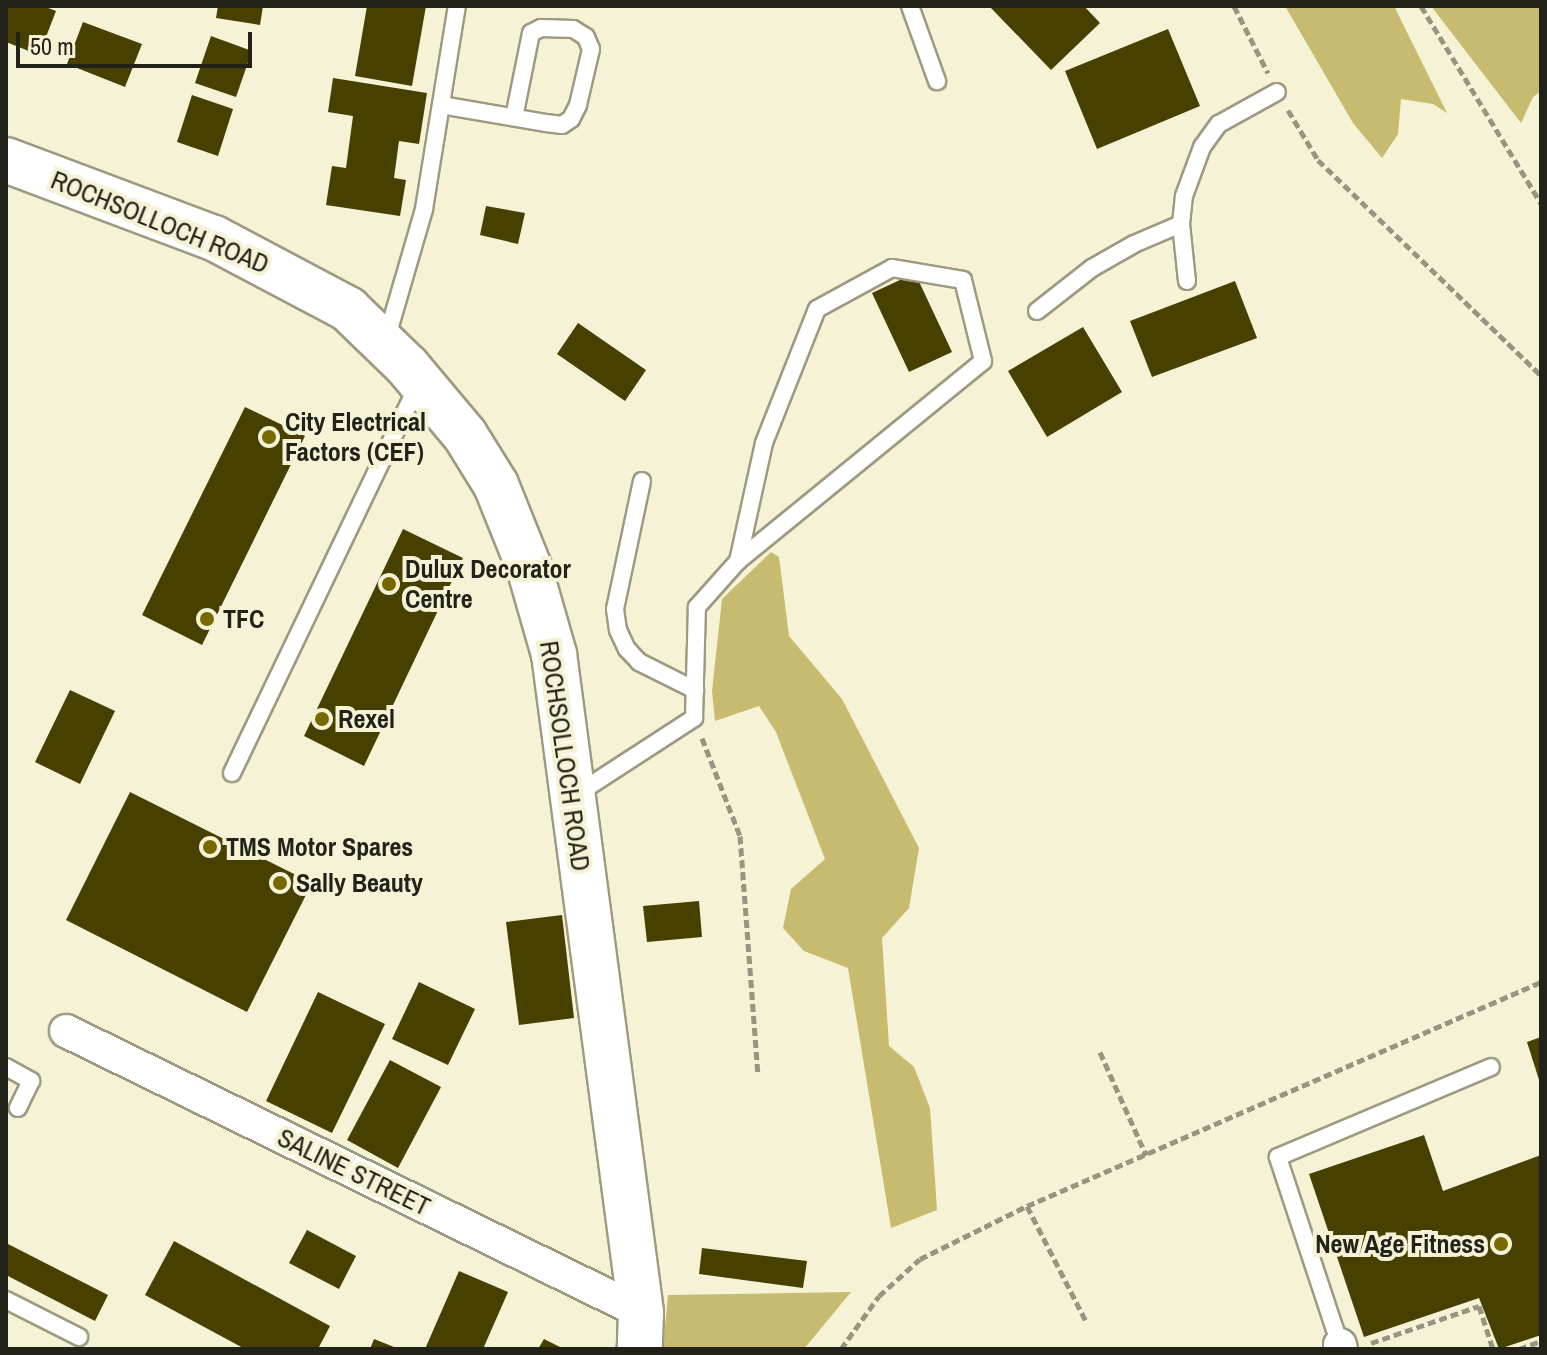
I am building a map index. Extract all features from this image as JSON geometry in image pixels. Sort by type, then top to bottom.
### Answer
[{"type":"street","name":"ROCHSOLLOCH ROAD","points":[[6,160],[214,238],[348,309],[386,343],[465,435],[496,485],[529,567],[554,654],[641,1331]]},
{"type":"street","name":"SALINE STREET","points":[[66,1031],[641,1331]]},
{"type":"lane","points":[[386,343],[424,209],[457,6]]},
{"type":"lane","points":[[910,6],[937,81]]},
{"type":"lane","points":[[441,105],[562,125],[571,119],[591,49],[586,37],[573,29],[541,28],[531,33],[514,117]]},
{"type":"lane","points":[[1187,281],[1181,224],[1184,196],[1202,147],[1219,124],[1277,92]]},
{"type":"lane","points":[[1037,311],[1092,268],[1134,244],[1181,224]]},
{"type":"lane","points":[[573,796],[694,718],[697,607],[738,561],[983,361],[963,280],[892,268],[817,309],[764,443],[738,561]]},
{"type":"lane","points":[[232,773],[419,381]]},
{"type":"lane","points":[[642,481],[615,609],[618,630],[627,649],[639,662],[695,690]]},
{"type":"lane","points":[[6,1067],[31,1081],[18,1108]]},
{"type":"lane","points":[[1350,1346],[1278,1157],[1491,1067]]},
{"type":"lane","points":[[6,1300],[79,1337]]},
{"type":"path","points":[[1234,6],[1277,92],[1318,160],[1541,375]]},
{"type":"path","points":[[1421,6],[1541,203]]},
{"type":"path","points":[[694,718],[740,836],[758,1074]]},
{"type":"path","points":[[841,1349],[879,1296],[920,1259],[1027,1206],[1541,982]]},
{"type":"path","points":[[1100,1052],[1146,1155]]},
{"type":"path","points":[[1027,1206],[1087,1323]]},
{"type":"path","points":[[1350,1346],[1479,1306],[1493,1349]]},
{"type":"path","points":[[1519,1349],[1541,1341]]},
{"type":"shaded area","points":[[1285,6],[1394,6],[1447,113],[1433,104],[1401,99],[1398,134],[1382,158],[1353,123]]},
{"type":"shaded area","points":[[1431,6],[1541,6],[1541,91],[1533,97],[1521,123]]},
{"type":"shaded area","points":[[771,552],[779,557],[789,636],[842,699],[919,848],[909,908],[882,938],[889,1046],[914,1067],[930,1108],[937,1210],[891,1228],[848,968],[804,951],[783,928],[791,889],[825,859],[776,732],[759,706],[715,721],[712,691],[722,599]]},
{"type":"shaded area","points":[[851,1292],[804,1349],[663,1349],[668,1295]]},
{"type":"building","points":[[6,6],[43,6],[56,11],[39,55],[6,42]]},
{"type":"building","points":[[218,6],[263,6],[260,25],[216,18]]},
{"type":"building","points":[[367,6],[426,6],[412,86],[355,76]]},
{"type":"building","points":[[989,6],[1084,6],[1100,23],[1051,70]]},
{"type":"building","points":[[83,22],[142,44],[125,87],[67,64]]},
{"type":"building","points":[[1168,29],[1200,106],[1097,149],[1065,71]]},
{"type":"building","points":[[211,36],[252,51],[236,97],[195,83]]},
{"type":"building","points":[[333,78],[427,93],[419,144],[399,141],[394,178],[406,180],[400,216],[326,205],[332,166],[346,168],[353,116],[328,112]]},
{"type":"building","points":[[192,95],[233,109],[218,156],[177,142]]},
{"type":"building","points":[[486,206],[525,213],[518,244],[480,235]]},
{"type":"building","points":[[915,273],[952,352],[909,372],[872,293]]},
{"type":"building","points":[[1235,281],[1257,338],[1152,377],[1130,321]]},
{"type":"building","points":[[578,323],[646,370],[625,401],[557,354]]},
{"type":"building","points":[[1083,327],[1122,392],[1047,437],[1008,371]]},
{"type":"building","points":[[245,407],[305,436],[202,645],[142,615]]},
{"type":"building","points":[[403,529],[463,558],[364,766],[304,736]]},
{"type":"building","points":[[70,690],[115,711],[80,784],[35,762]]},
{"type":"building","points":[[130,792],[312,883],[247,1012],[66,920]]},
{"type":"building","points":[[699,901],[702,937],[647,942],[643,906]]},
{"type":"building","points":[[562,915],[574,1018],[519,1025],[506,922]]},
{"type":"building","points":[[419,982],[475,1009],[448,1065],[392,1039]]},
{"type":"building","points":[[318,992],[385,1024],[332,1133],[266,1101]]},
{"type":"building","points":[[1541,1037],[1541,1083],[1540,1083],[1527,1042]]},
{"type":"building","points":[[390,1060],[441,1087],[398,1168],[347,1140]]},
{"type":"building","points":[[1424,1135],[1443,1191],[1541,1155],[1541,1335],[1499,1349],[1479,1298],[1364,1337],[1309,1174]]},
{"type":"building","points":[[307,1230],[356,1256],[339,1289],[289,1263]]},
{"type":"building","points":[[174,1241],[330,1326],[318,1349],[245,1349],[145,1295]]},
{"type":"building","points":[[6,1243],[108,1295],[95,1321],[6,1275]]},
{"type":"building","points":[[702,1248],[807,1261],[803,1288],[699,1274]]},
{"type":"building","points":[[459,1271],[508,1292],[483,1349],[425,1349]]},
{"type":"building","points":[[374,1339],[399,1349],[370,1349]]},
{"type":"building","points":[[544,1339],[564,1349],[538,1349]]},
{"type":"place","name":"City Electrical Factors (CEF)","points":[[269,437]]},
{"type":"place","name":"Dulux Decorator Centre","points":[[389,584]]},
{"type":"place","name":"TFC","points":[[207,619]]},
{"type":"place","name":"Rexel","points":[[322,719]]},
{"type":"place","name":"TMS Motor Spares","points":[[210,847]]},
{"type":"place","name":"Sally Beauty","points":[[280,883]]},
{"type":"place","name":"New Age Fitness","points":[[1501,1244]]}]
